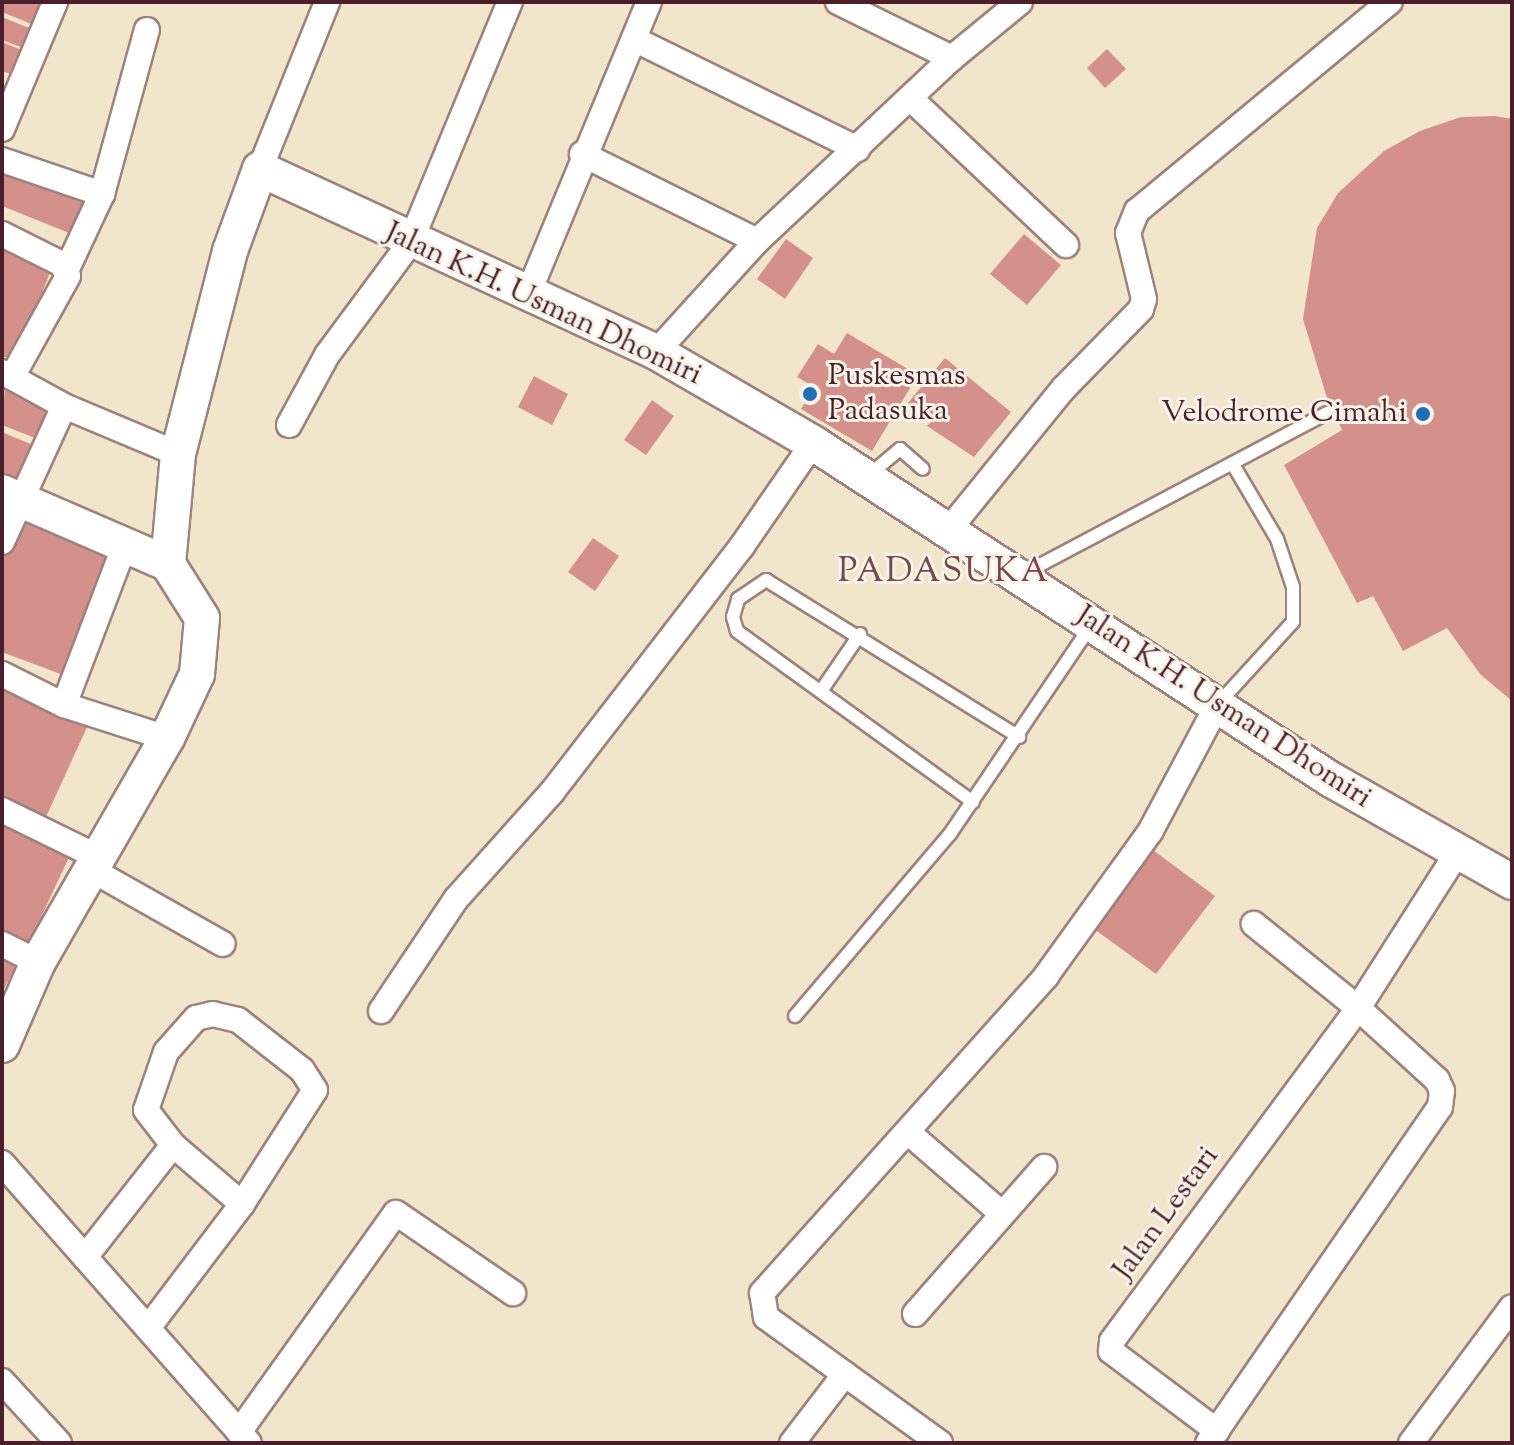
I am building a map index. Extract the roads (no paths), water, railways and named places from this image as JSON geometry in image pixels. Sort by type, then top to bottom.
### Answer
[{"type":"main road","name":"Jalan K.H. Usman Dhomiri","points":[[260,169],[410,243],[656,352],[813,443],[946,533],[1092,623],[1330,779],[1512,882]]},
{"type":"main road","points":[[168,564],[178,454],[230,251],[260,169]]},
{"type":"main road","points":[[4,1036],[38,962],[167,738],[197,674],[204,626],[168,564],[126,542],[11,496]]},
{"type":"street","points":[[2,129],[55,2]]},
{"type":"street","points":[[260,169],[327,2]]},
{"type":"street","points":[[289,425],[327,355],[410,243],[510,2]]},
{"type":"street","points":[[528,294],[582,154],[636,40],[649,2]]},
{"type":"street","points":[[838,2],[952,58]]},
{"type":"street","points":[[656,352],[757,241],[952,58],[1020,2]]},
{"type":"street","points":[[946,533],[1064,388],[1141,309],[1144,299],[1128,233],[1137,211],[1390,2]]},
{"type":"street","points":[[147,30],[102,194],[67,269],[68,276],[7,375],[64,406],[178,454]]},
{"type":"street","points":[[636,40],[858,149]]},
{"type":"street","points":[[911,99],[1066,245]]},
{"type":"street","points":[[582,154],[757,241]]},
{"type":"street","points":[[2,160],[102,194]]},
{"type":"street","points":[[2,234],[67,269]]},
{"type":"street","points":[[2,542],[11,496],[64,406]]},
{"type":"street","points":[[381,1011],[456,899],[552,792],[742,546],[813,443]]},
{"type":"street","points":[[64,705],[126,542]]},
{"type":"street","points":[[2,674],[64,705],[167,738]]},
{"type":"street","points":[[940,1443],[766,1317],[762,1293],[910,1134],[1046,976],[1133,856],[1218,704]]},
{"type":"street","points":[[2,810],[223,944]]},
{"type":"street","points":[[1358,1008],[1457,853]]},
{"type":"street","points":[[1212,1437],[1440,1107],[1437,1080],[1358,1008],[1254,924]]},
{"type":"street","points":[[2,944],[38,962]]},
{"type":"street","name":"Jalan Lestari","points":[[1212,1437],[1111,1351],[1112,1341],[1358,1008]]},
{"type":"street","points":[[148,1328],[242,1204],[315,1090],[302,1070],[238,1020],[213,1014],[196,1018],[166,1052],[146,1100],[151,1119],[173,1145],[242,1204]]},
{"type":"street","points":[[910,1134],[1000,1212]]},
{"type":"street","points":[[85,1257],[173,1145]]},
{"type":"street","points":[[2,1163],[244,1438],[396,1213],[513,1293]]},
{"type":"street","points":[[915,1314],[1000,1212],[1044,1167]]},
{"type":"street","points":[[1411,1443],[1512,1307]]},
{"type":"street","points":[[792,1443],[845,1374]]},
{"type":"street","points":[[2,1381],[59,1443]]},
{"type":"lane","points":[[1017,577],[1327,413]]},
{"type":"lane","points":[[865,479],[893,450],[906,451],[923,469]]},
{"type":"lane","points":[[1218,704],[1293,622],[1293,587],[1277,539],[1232,463]]},
{"type":"lane","points":[[973,802],[737,631],[733,617],[738,599],[766,580],[860,634],[1019,737]]},
{"type":"lane","points":[[795,1016],[973,802],[1092,623]]},
{"type":"lane","points":[[821,691],[860,634]]},
{"type":"place","name":"Puskesmas Padasuka","points":[[810,394]]},
{"type":"place","name":"Velodrome Cimahi","points":[[1423,414]]},
{"type":"district","name":"PADASUKA","points":[[944,573]]}]
